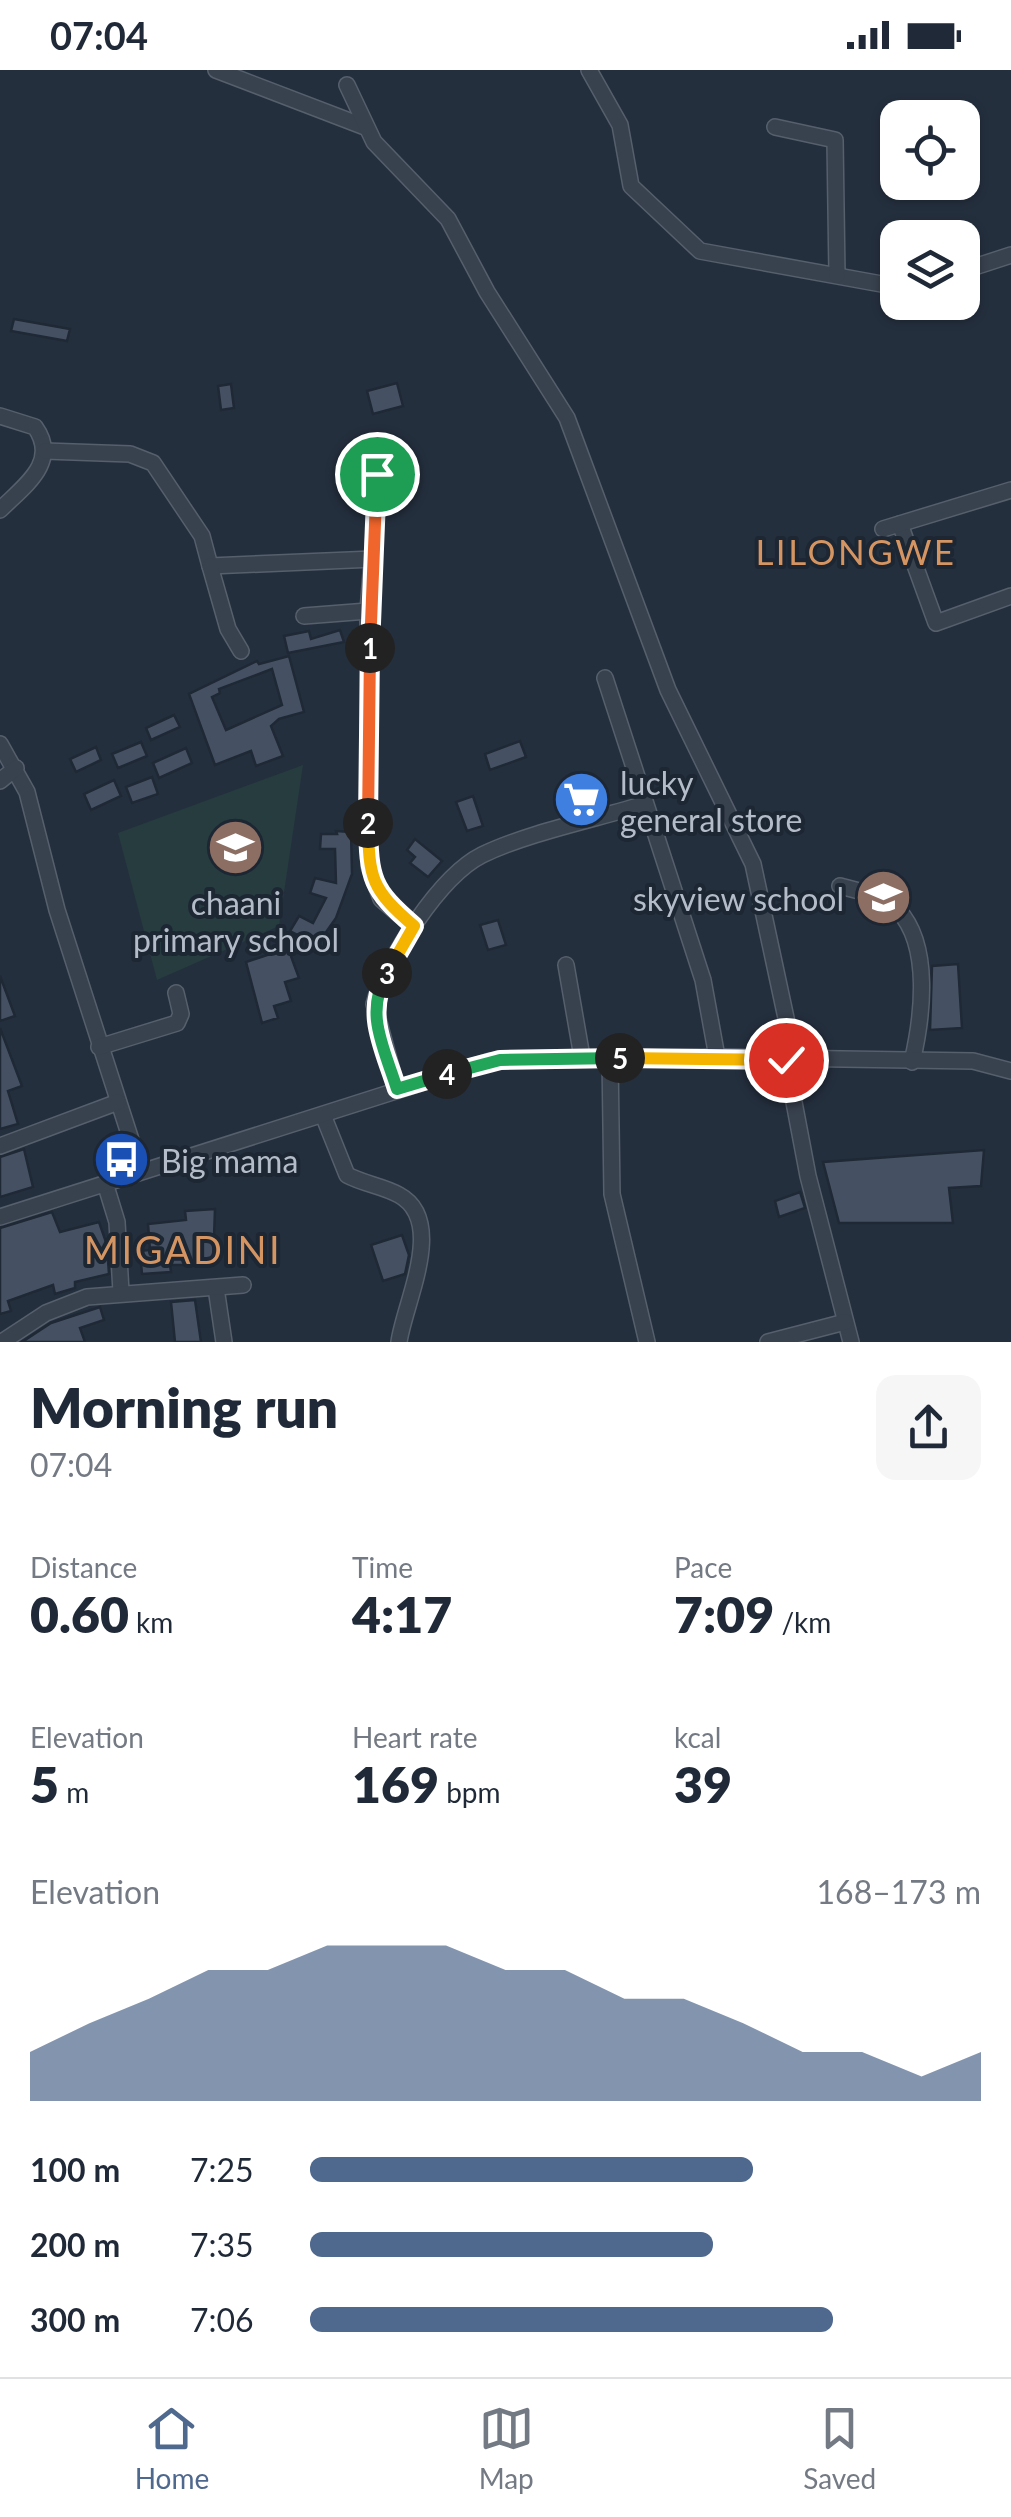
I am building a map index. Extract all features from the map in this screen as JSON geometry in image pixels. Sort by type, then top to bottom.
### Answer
[{"type":"street","points":[[216,70],[365,127]]},
{"type":"street","points":[[589,70],[620,125],[632,186],[690,245],[718,258],[880,284]]},
{"type":"street","points":[[346,84],[374,142],[448,219],[486,292],[567,418],[668,690],[754,864],[791,1060],[808,1176],[851,1342]]},
{"type":"street","points":[[776,127],[835,140],[837,275]]},
{"type":"street","points":[[980,265],[1011,255]]},
{"type":"street","points":[[0,416],[35,427],[44,450],[42,465],[34,477],[0,510]]},
{"type":"street","points":[[44,450],[130,454],[152,463],[202,536],[222,612],[241,651]]},
{"type":"street","points":[[370,452],[378,486],[368,611],[369,866],[381,898],[414,926]]},
{"type":"street","points":[[883,528],[1011,490]]},
{"type":"street","points":[[900,524],[936,624],[1011,596]]},
{"type":"street","points":[[210,566],[374,559]]},
{"type":"street","points":[[304,616],[368,611]]},
{"type":"street","points":[[605,678],[703,980],[716,1057]]},
{"type":"street","points":[[0,744],[16,768],[99,1047],[141,1171]]},
{"type":"street","points":[[0,781],[16,768]]},
{"type":"street","points":[[397,1089],[374,1004],[414,926],[448,883],[482,855],[645,804]]},
{"type":"street","points":[[840,886],[887,902],[910,930],[921,1007],[912,1062]]},
{"type":"street","points":[[566,965],[582,1057]]},
{"type":"street","points":[[99,1047],[177,1023],[181,1014],[176,993]]},
{"type":"street","points":[[0,1217],[490,1061],[716,1057],[973,1061],[1011,1071]]},
{"type":"street","points":[[610,1058],[612,1194],[647,1342]]},
{"type":"street","points":[[0,1146],[118,1102]]},
{"type":"street","points":[[323,1115],[348,1175],[402,1196],[416,1216],[423,1249],[400,1342]]},
{"type":"street","points":[[105,1183],[118,1222],[121,1292]]},
{"type":"street","points":[[2,1342],[74,1300],[121,1292],[243,1286]]},
{"type":"street","points":[[216,1288],[224,1342]]},
{"type":"street","points":[[768,1342],[845,1322]]},
{"type":"green space","points":[[303,765],[279,926],[157,980],[118,833]]},
{"type":"building","points":[[14,319],[70,329],[67,341],[11,331]]},
{"type":"building","points":[[397,383],[403,406],[373,414],[367,391]]},
{"type":"building","points":[[231,384],[234,408],[221,410],[218,386]]},
{"type":"building","points":[[340,630],[344,642],[288,653],[284,636],[309,631],[311,639]]},
{"type":"building","points":[[289,656],[304,712],[279,719],[271,726],[283,756],[256,766],[251,751],[215,765],[189,694],[257,661],[259,664]],"holes":[[[272,669],[282,705],[226,730],[212,697],[220,693],[219,689]]]},
{"type":"building","points":[[174,715],[180,727],[151,740],[146,728]]},
{"type":"building","points":[[520,741],[526,757],[490,770],[485,754]]},
{"type":"building","points":[[141,742],[147,756],[118,768],[112,754]]},
{"type":"building","points":[[96,747],[101,760],[76,772],[70,759]]},
{"type":"building","points":[[186,748],[192,763],[159,778],[153,763]]},
{"type":"building","points":[[152,777],[158,794],[132,803],[126,787]]},
{"type":"building","points":[[114,780],[121,796],[91,810],[84,794]]},
{"type":"building","points":[[473,796],[483,826],[467,831],[456,802]]},
{"type":"building","points":[[336,831],[351,832],[352,874],[336,918],[317,945],[290,931],[299,916],[313,923],[326,898],[310,893],[315,878],[336,883],[335,849],[320,849],[321,834],[337,834]]},
{"type":"building","points":[[415,839],[442,861],[428,877],[410,863],[415,857],[407,850]]},
{"type":"building","points":[[498,920],[506,945],[488,950],[480,925]]},
{"type":"building","points":[[288,948],[299,978],[285,982],[291,1001],[274,1006],[278,1018],[262,1023],[246,962]]},
{"type":"building","points":[[958,964],[962,1028],[930,1030],[932,966]]},
{"type":"building","points":[[0,976],[15,1016],[0,1021]]},
{"type":"building","points":[[0,1028],[22,1086],[8,1091],[18,1124],[0,1129]]},
{"type":"building","points":[[24,1149],[33,1187],[0,1197],[0,1157]]},
{"type":"building","points":[[984,1150],[981,1186],[949,1188],[953,1223],[839,1223],[823,1162]]},
{"type":"building","points":[[800,1192],[805,1208],[779,1217],[775,1201]]},
{"type":"building","points":[[215,1209],[213,1265],[170,1265],[171,1272],[142,1274],[140,1251],[150,1250],[148,1224],[186,1220],[185,1211]]},
{"type":"building","points":[[52,1212],[60,1232],[99,1222],[107,1245],[109,1274],[75,1282],[75,1288],[55,1294],[53,1285],[8,1301],[11,1311],[0,1314],[0,1228]]},
{"type":"building","points":[[402,1235],[409,1255],[405,1274],[383,1281],[371,1245]]},
{"type":"building","points":[[195,1300],[201,1342],[175,1342],[171,1302]]},
{"type":"building","points":[[100,1307],[104,1320],[80,1328],[85,1342],[22,1342],[51,1323]]},
{"type":"place","name":"lucky general store","points":[[581,800]]},
{"type":"place","name":"chaani primary school","points":[[236,848]]},
{"type":"place","name":"skyview school","points":[[883,898]]},
{"type":"place","name":"Big mama","points":[[122,1160]]},
{"type":"district","name":"LILONGWE","points":[[856,551]]},
{"type":"district","name":"MIGADINI","points":[[183,1249]]},
{"type":"route","points":[[377,474],[373,584],[368,611],[369,866],[381,898],[414,926],[374,1004],[397,1089],[500,1060],[786,1060]]}]
